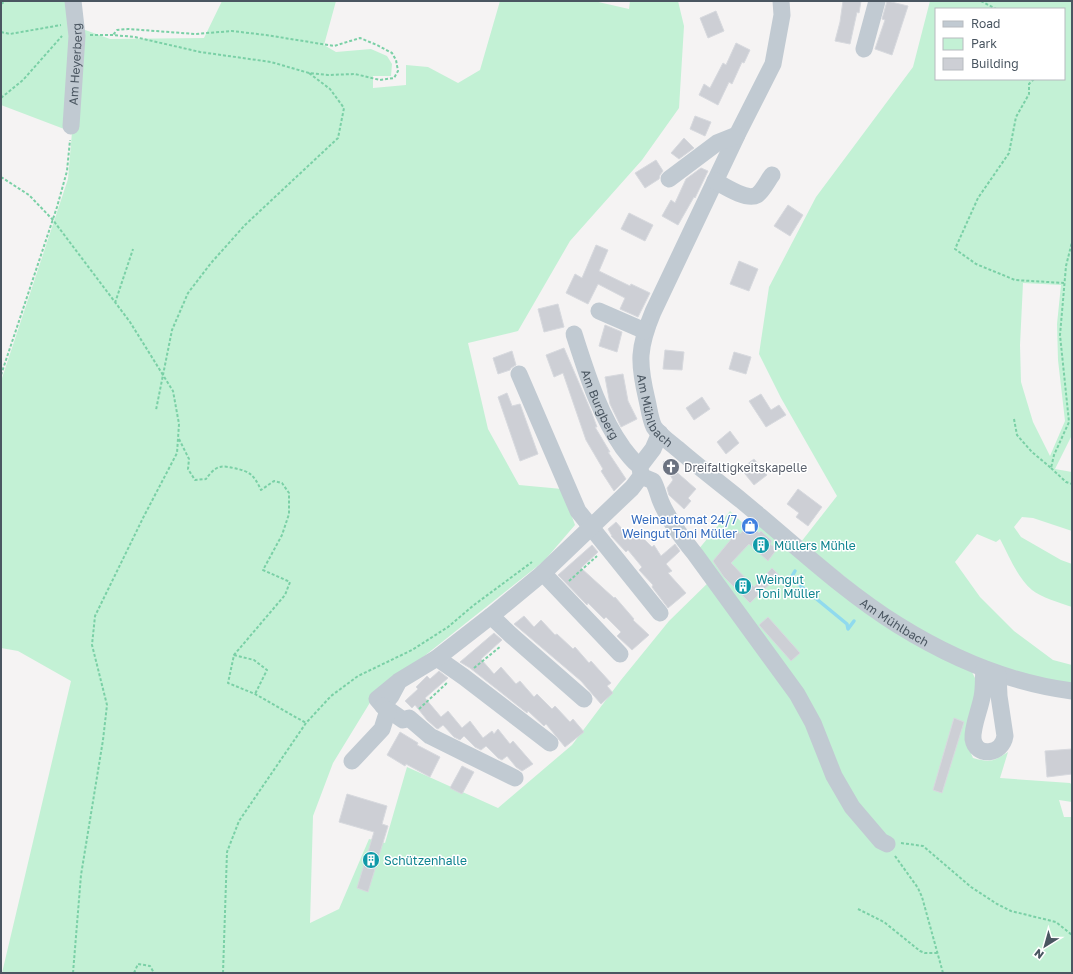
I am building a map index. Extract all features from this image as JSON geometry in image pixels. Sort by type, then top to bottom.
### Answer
[{"type":"street","name":"Am Heyerberg","points":[[71,126],[76,29],[73,1]]},
{"type":"street","name":"Am Mühlbach","points":[[782,1],[782,15],[773,64],[737,135],[645,331],[641,350],[640,368],[650,417],[654,426],[660,433],[849,590],[898,625],[951,654],[991,671],[1033,684],[1072,691]]},
{"type":"street","points":[[864,49],[877,1]]},
{"type":"street","points":[[668,179],[717,143],[737,135]]},
{"type":"street","points":[[715,181],[734,192],[754,196],[758,194],[772,174]]},
{"type":"street","points":[[599,311],[645,331]]},
{"type":"street","name":"Am Burgberg","points":[[574,334],[588,377],[606,419],[626,452],[636,463],[640,471],[653,481],[668,518],[797,694],[812,723],[834,776],[852,807],[881,841],[887,844]]},
{"type":"street","points":[[519,374],[575,505],[607,548],[660,613]]},
{"type":"street","points":[[515,778],[430,736],[409,718],[403,720],[385,708],[377,699],[399,681],[436,658],[491,616],[537,568],[591,527],[632,488],[660,433]]},
{"type":"street","points":[[537,568],[559,589],[620,654]]},
{"type":"street","points":[[491,616],[584,699]]},
{"type":"street","points":[[436,658],[461,675],[550,743]]},
{"type":"street","points":[[352,761],[382,729],[385,708]]},
{"type":"path","points":[[1,4],[6,1]]},
{"type":"path","points":[[981,1],[994,8]]},
{"type":"path","points":[[1,32],[10,34],[76,29],[113,35],[135,37],[200,52],[272,62],[309,73],[328,75],[355,74],[380,80],[394,78],[398,71],[396,60],[392,53],[360,38],[334,46],[232,31],[195,34],[151,32],[128,29],[117,30],[113,35]]},
{"type":"path","points":[[1,98],[24,80],[76,29]]},
{"type":"path","points":[[156,410],[172,330],[188,293],[211,263],[245,225],[338,138],[344,108],[330,89],[309,73]]},
{"type":"path","points":[[1033,80],[1029,84],[1029,94],[1016,117],[1009,153],[978,198],[955,249],[976,264],[1015,280],[1064,283]]},
{"type":"path","points":[[1,374],[53,220],[67,172],[71,126]]},
{"type":"path","points":[[1,178],[29,195],[53,220],[130,322],[173,391],[179,424],[178,453],[144,516],[95,616],[92,645],[107,705],[103,740],[81,875],[73,973]]},
{"type":"path","points":[[1051,468],[1054,455],[1069,422],[1060,336],[1066,266],[1072,242]]},
{"type":"path","points":[[115,303],[133,249]]},
{"type":"path","points":[[1014,420],[1017,435],[1032,452],[1066,482],[1072,484]]},
{"type":"path","points":[[178,438],[189,459],[188,469],[195,480],[206,479],[212,472],[220,467],[230,467],[246,470],[256,480],[261,490],[274,481],[282,483],[289,493],[289,514],[282,535],[263,570],[290,582],[285,595],[234,655],[228,683],[255,694],[306,723]]},
{"type":"path","points":[[559,589],[607,548]]},
{"type":"path","points":[[223,973],[227,852],[239,821],[306,723],[330,696],[358,676],[412,650],[448,627],[474,605],[537,568]]},
{"type":"path","points":[[409,718],[461,675],[512,636]]},
{"type":"path","points":[[234,655],[254,660],[267,670],[255,694]]},
{"type":"path","points":[[887,844],[907,843],[923,846],[971,887],[997,904],[1011,911],[1056,922],[1072,935]]},
{"type":"path","points":[[887,844],[911,878],[922,897],[943,973]]},
{"type":"path","points":[[858,909],[884,922],[920,951],[925,953],[938,953]]},
{"type":"path","points":[[134,973],[138,964],[150,966],[154,973]]},
{"type":"green space","points":[[1,1],[74,1],[77,27],[110,39],[204,38],[222,1],[336,1],[324,45],[336,52],[371,49],[387,56],[392,64],[391,76],[373,76],[373,88],[406,85],[406,65],[428,67],[458,83],[480,70],[500,1],[594,1],[629,9],[630,1],[678,1],[684,26],[679,108],[642,160],[570,241],[518,331],[468,343],[488,429],[519,485],[562,489],[575,525],[544,561],[374,696],[333,763],[313,816],[310,923],[339,909],[369,839],[385,843],[407,767],[498,808],[572,745],[621,680],[669,621],[715,576],[698,550],[730,511],[749,529],[760,524],[972,672],[977,682],[970,751],[973,758],[988,761],[1008,752],[1000,778],[1070,783],[1072,785],[1072,802],[1059,800],[1064,817],[1072,817],[1072,973],[2,973],[71,681],[18,651],[1,648],[1,381],[68,179],[72,132],[1,105]]},
{"type":"green space","points":[[930,1],[1072,1],[1072,435],[1055,469],[1072,472],[1072,531],[1033,518],[1022,517],[1014,527],[1021,537],[1061,560],[1072,564],[1072,607],[1045,597],[1032,590],[1018,573],[1000,539],[996,542],[977,534],[955,562],[980,597],[1014,631],[1053,660],[1072,665],[1072,687],[991,666],[958,652],[885,609],[801,542],[837,496],[781,398],[759,354],[769,287],[816,197],[913,67]],"holes":[[[1023,283],[1061,285],[1057,324],[1058,360],[1065,421],[1050,456],[1033,422],[1021,382],[1020,345]]]},
{"type":"building","points":[[843,1],[861,1],[850,44],[835,41]]},
{"type":"building","points":[[887,1],[908,6],[892,55],[875,49],[885,20],[882,19]]},
{"type":"building","points":[[716,11],[724,31],[708,38],[700,18]]},
{"type":"building","points":[[736,43],[750,50],[744,63],[742,62],[732,84],[729,82],[718,105],[699,95],[704,84],[710,88],[723,63],[726,65]]},
{"type":"building","points":[[695,116],[711,122],[705,136],[690,129]]},
{"type":"building","points":[[684,138],[694,148],[679,159],[671,153]]},
{"type":"building","points":[[656,160],[663,171],[659,179],[645,188],[635,173]]},
{"type":"building","points":[[701,168],[708,171],[695,198],[694,197],[678,225],[662,216],[671,200],[675,203],[686,179]]},
{"type":"building","points":[[788,205],[803,215],[790,236],[774,226]]},
{"type":"building","points":[[629,213],[653,225],[645,241],[621,229]]},
{"type":"building","points":[[596,245],[608,250],[599,271],[630,286],[631,284],[650,293],[638,317],[620,309],[625,298],[598,284],[588,304],[566,293],[575,274],[582,278]]},
{"type":"building","points":[[739,261],[758,269],[749,291],[730,284]]},
{"type":"building","points":[[558,304],[564,327],[544,332],[538,309]]},
{"type":"building","points":[[605,325],[622,332],[617,352],[599,346]]},
{"type":"building","points":[[564,348],[591,411],[597,427],[595,427],[610,452],[608,452],[626,479],[614,491],[601,471],[603,469],[586,440],[563,373],[554,377],[546,355]]},
{"type":"building","points":[[665,350],[684,352],[682,370],[663,369]]},
{"type":"building","points":[[512,351],[516,365],[510,370],[498,374],[493,358]]},
{"type":"building","points":[[734,352],[751,357],[746,374],[729,369]]},
{"type":"building","points":[[623,374],[628,401],[637,419],[621,427],[610,404],[605,377]]},
{"type":"building","points":[[507,393],[512,406],[520,404],[538,454],[520,461],[498,397]]},
{"type":"building","points":[[761,394],[771,410],[779,405],[786,415],[766,427],[749,401]]},
{"type":"building","points":[[702,397],[710,409],[694,420],[686,408]]},
{"type":"building","points":[[730,431],[739,443],[726,454],[717,442]]},
{"type":"building","points":[[754,459],[767,475],[754,485],[741,469]]},
{"type":"building","points":[[664,461],[696,489],[688,498],[691,501],[684,509],[669,495],[667,488],[673,480],[663,462]]},
{"type":"building","points":[[798,489],[822,507],[808,526],[796,517],[799,513],[787,504]]},
{"type":"building","points":[[616,522],[631,539],[638,533],[652,547],[654,545],[661,556],[675,544],[680,551],[666,564],[672,571],[668,573],[686,593],[668,608],[652,587],[653,585],[639,570],[642,567],[628,550],[626,552],[611,536],[608,529]]},
{"type":"building","points":[[749,524],[759,533],[761,531],[772,541],[770,544],[776,550],[768,561],[749,544],[731,563],[754,587],[772,568],[779,575],[750,603],[724,577],[713,561],[738,531],[740,534]]},
{"type":"building","points":[[592,545],[598,552],[581,568],[614,598],[615,597],[634,619],[633,620],[649,635],[632,650],[617,636],[621,632],[606,617],[604,619],[588,603],[587,605],[558,575]]},
{"type":"building","points":[[524,616],[534,627],[541,620],[555,635],[557,634],[573,649],[575,647],[589,663],[591,661],[611,683],[607,686],[613,693],[601,704],[581,681],[514,624]]},
{"type":"building","points":[[768,617],[800,653],[791,661],[759,625]]},
{"type":"building","points":[[494,633],[502,640],[481,659],[494,674],[501,667],[516,684],[520,681],[534,697],[537,694],[552,709],[555,706],[570,722],[573,719],[584,732],[565,747],[546,724],[544,726],[528,711],[527,713],[470,668],[460,662]]},
{"type":"building","points":[[439,671],[448,678],[425,698],[441,717],[448,711],[462,728],[470,721],[483,738],[492,731],[494,734],[498,729],[510,744],[513,741],[533,764],[522,771],[516,767],[507,756],[502,760],[486,746],[481,750],[475,747],[464,736],[460,740],[454,737],[443,725],[438,729],[436,728],[427,720],[415,705],[412,708],[405,701],[418,689],[416,687],[427,676],[430,679]]},
{"type":"building","points":[[954,718],[964,722],[942,793],[933,790]]},
{"type":"building","points":[[400,732],[418,743],[417,745],[440,757],[430,777],[406,764],[405,766],[387,755]]},
{"type":"building","points":[[1072,749],[1072,774],[1047,777],[1045,751]]},
{"type":"building","points":[[462,766],[474,772],[462,794],[450,788]]},
{"type":"building","name":"Schützenhalle","points":[[347,794],[387,806],[382,824],[388,826],[368,892],[357,888],[374,832],[339,822]]},
{"type":"waterway","points":[[795,571],[791,578],[847,624],[848,629],[854,621]]},
{"type":"place","name":"Dreifaltigkeitskapelle","points":[[671,467]]},
{"type":"place","name":"Weinautomat 24/7 Weingut Toni Müller","points":[[750,526]]},
{"type":"place","name":"Müllers Mühle","points":[[761,545]]},
{"type":"place","name":"Weingut Toni Müller","points":[[743,586]]},
{"type":"place","name":"Schützenhalle","points":[[371,860]]}]
